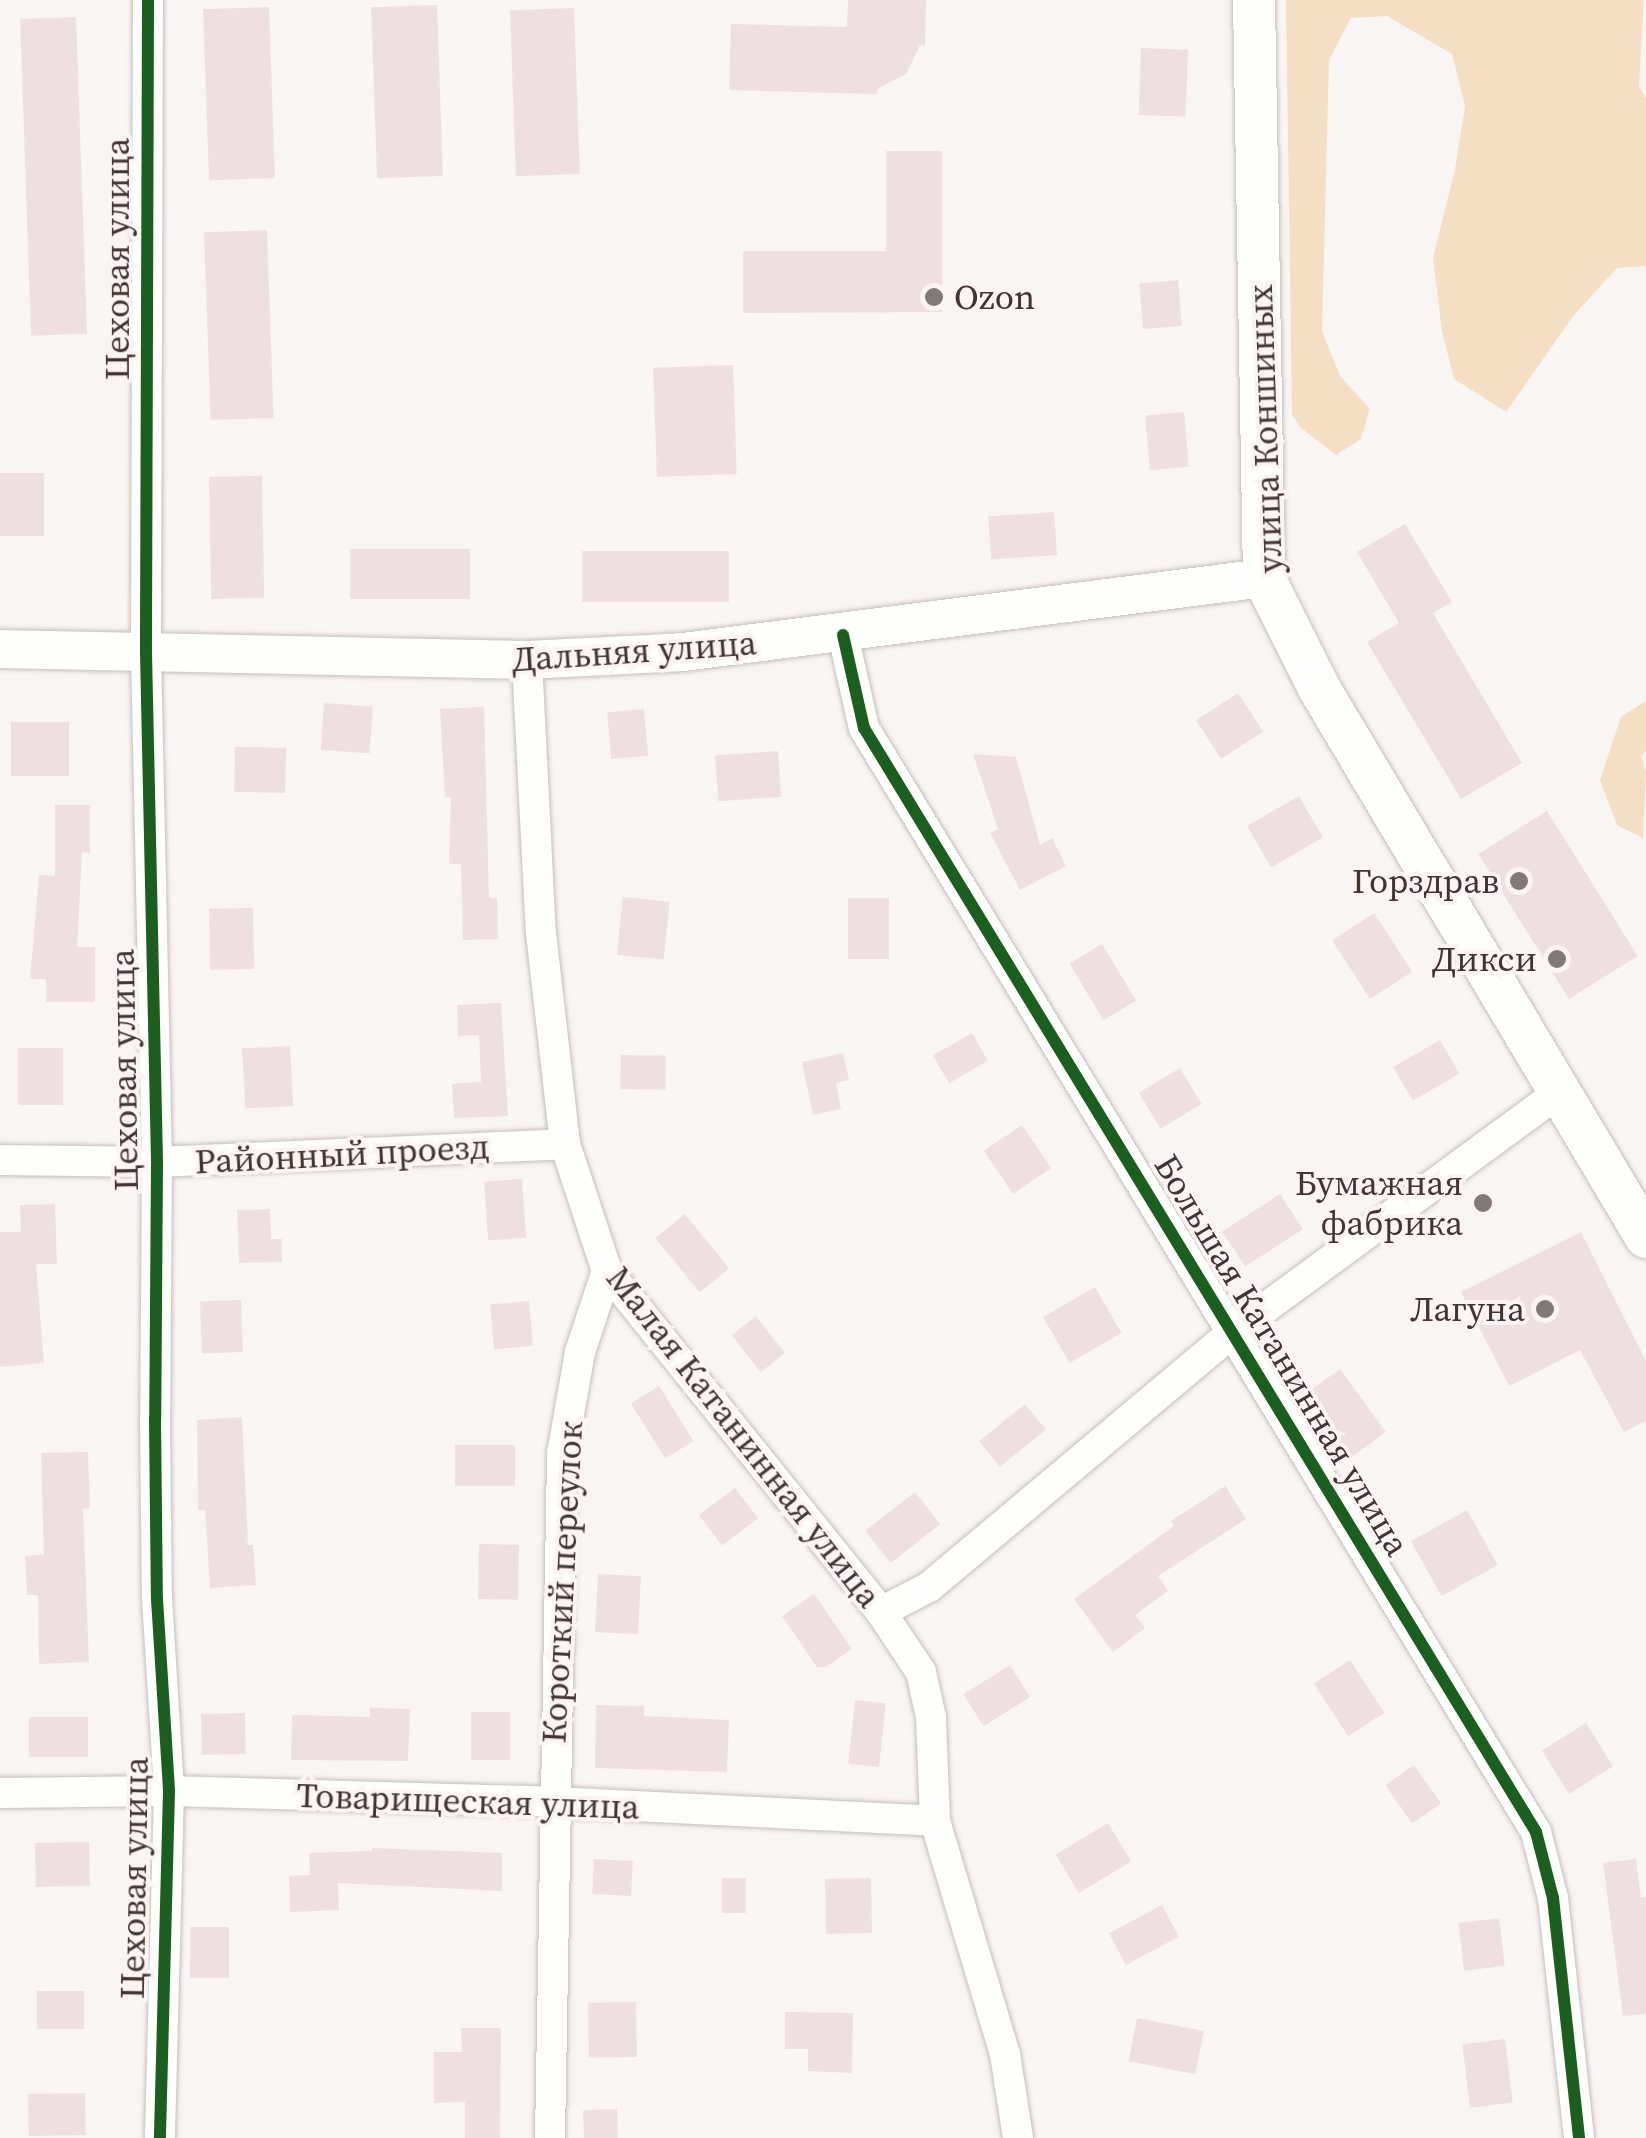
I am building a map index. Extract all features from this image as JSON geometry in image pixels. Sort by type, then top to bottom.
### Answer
[{"type":"main road","name":"улица Коншиных","points":[[1254,0],[1264,578],[1318,688],[1646,1236]]},
{"type":"street","name":"Цеховая улица","points":[[148,0],[146,653],[157,1162],[157,1599],[169,1792],[160,2138]]},
{"type":"street","name":"Дальняя улица","points":[[0,649],[528,660],[683,652],[1264,578]]},
{"type":"street","name":"Большая Катанинная улица","points":[[843,634],[864,728],[1536,1832],[1553,1898],[1579,2138]]},
{"type":"street","name":"Малая Катанинная улица","points":[[528,660],[541,933],[565,1144],[608,1271],[881,1612],[928,1692],[935,1822],[1005,2054],[1018,2138]]},
{"type":"street","points":[[881,1612],[928,1587],[1234,1332],[1559,1092]]},
{"type":"street","name":"Районный проезд","points":[[0,1160],[157,1162],[565,1144]]},
{"type":"street","name":"Короткий переулок","points":[[550,2138],[562,1454],[580,1352],[608,1271]]},
{"type":"street","name":"Товарищеская улица","points":[[0,1793],[169,1792],[553,1802],[935,1822]]},
{"type":"shaded area","points":[[1286,0],[1644,0],[1639,86],[1646,98],[1646,266],[1617,268],[1574,315],[1506,412],[1454,379],[1442,332],[1433,258],[1455,169],[1465,106],[1452,54],[1387,16],[1351,18],[1329,60],[1322,331],[1340,376],[1370,409],[1361,439],[1336,455],[1301,428],[1292,415]]},
{"type":"shaded area","points":[[1646,701],[1646,751],[1641,756],[1646,771],[1643,838],[1617,825],[1600,780],[1621,717]]},
{"type":"building","points":[[848,0],[926,0],[925,46],[920,45],[906,74],[877,89],[877,94],[729,90],[731,24],[847,27]]},
{"type":"building","points":[[437,5],[443,176],[377,178],[371,7]]},
{"type":"building","points":[[269,7],[275,178],[209,180],[203,9]]},
{"type":"building","points":[[574,8],[580,174],[516,176],[510,10]]},
{"type":"building","points":[[76,17],[87,334],[31,336],[20,19]]},
{"type":"building","points":[[1141,48],[1188,50],[1186,117],[1139,115]]},
{"type":"building","points":[[886,151],[942,151],[942,312],[743,313],[743,251],[886,251]]},
{"type":"building","points":[[267,230],[274,418],[211,420],[204,232]]},
{"type":"building","points":[[1178,280],[1182,326],[1143,329],[1139,283]]},
{"type":"building","points":[[733,365],[737,474],[657,477],[653,368]]},
{"type":"building","points":[[1184,412],[1189,467],[1150,470],[1145,415]]},
{"type":"building","points":[[0,473],[44,473],[44,536],[0,536]]},
{"type":"building","points":[[262,476],[264,598],[211,599],[209,477]]},
{"type":"building","points":[[1054,512],[1057,555],[991,559],[988,517]]},
{"type":"building","points":[[1405,524],[1452,602],[1433,613],[1522,763],[1461,799],[1367,642],[1399,623],[1357,552]]},
{"type":"building","points":[[350,549],[470,549],[470,599],[350,599]]},
{"type":"building","points":[[582,551],[729,551],[729,602],[582,602]]},
{"type":"building","points":[[1238,693],[1263,732],[1221,759],[1196,720]]},
{"type":"building","points":[[324,703],[373,706],[370,753],[321,750]]},
{"type":"building","points":[[484,707],[489,898],[497,898],[498,939],[463,940],[461,864],[449,864],[451,797],[445,797],[440,709]]},
{"type":"building","points":[[644,709],[648,756],[611,759],[607,712]]},
{"type":"building","points":[[11,722],[69,722],[69,776],[11,776]]},
{"type":"building","points":[[235,747],[286,748],[285,793],[234,792]]},
{"type":"building","points":[[778,751],[781,797],[718,801],[715,755]]},
{"type":"building","points":[[973,754],[1016,757],[1040,845],[1052,838],[1066,866],[1020,890],[990,833],[998,829]]},
{"type":"building","points":[[1299,796],[1323,838],[1271,868],[1247,826]]},
{"type":"building","points":[[55,805],[90,805],[90,853],[82,852],[77,947],[95,947],[95,1002],[46,1002],[46,979],[30,979],[39,875],[55,876]]},
{"type":"building","points":[[1547,811],[1638,956],[1569,999],[1478,854]]},
{"type":"building","points":[[623,897],[670,902],[664,960],[617,955]]},
{"type":"building","points":[[848,898],[889,898],[889,959],[848,959]]},
{"type":"building","points":[[253,908],[254,969],[210,970],[209,909]]},
{"type":"building","points":[[1374,913],[1412,972],[1370,999],[1332,940]]},
{"type":"building","points":[[1102,944],[1136,1001],[1103,1020],[1069,964]]},
{"type":"building","points":[[501,1003],[508,1116],[454,1118],[452,1084],[481,1082],[479,1035],[458,1036],[457,1005]]},
{"type":"building","points":[[972,1033],[988,1061],[949,1083],[933,1056]]},
{"type":"building","points":[[1440,1040],[1460,1074],[1413,1101],[1393,1067]]},
{"type":"building","points":[[290,1046],[293,1106],[245,1108],[242,1049]]},
{"type":"building","points":[[18,1048],[63,1048],[63,1105],[18,1105]]},
{"type":"building","points":[[843,1053],[849,1080],[836,1083],[841,1109],[813,1115],[802,1062]]},
{"type":"building","points":[[621,1055],[666,1056],[665,1090],[620,1089]]},
{"type":"building","points":[[1180,1068],[1202,1104],[1160,1129],[1139,1093]]},
{"type":"building","points":[[1022,1125],[1051,1168],[1013,1194],[984,1151]]},
{"type":"building","points":[[522,1179],[526,1238],[488,1241],[484,1182]]},
{"type":"building","points":[[1280,1194],[1303,1229],[1245,1267],[1222,1232]]},
{"type":"building","points":[[55,1204],[57,1264],[36,1264],[44,1363],[0,1367],[0,1232],[21,1232],[20,1205]]},
{"type":"building","points":[[270,1209],[271,1239],[282,1239],[282,1262],[239,1263],[237,1210]]},
{"type":"building","points":[[685,1214],[729,1268],[700,1292],[655,1238]]},
{"type":"building","name":"Лагуна","points":[[1581,1232],[1646,1361],[1646,1421],[1624,1432],[1580,1350],[1509,1386],[1461,1292]]},
{"type":"building","points":[[1095,1287],[1122,1333],[1070,1363],[1043,1317]]},
{"type":"building","points":[[241,1300],[243,1352],[202,1353],[200,1301]]},
{"type":"building","points":[[529,1301],[533,1346],[494,1349],[490,1304]]},
{"type":"building","points":[[756,1316],[785,1353],[761,1372],[732,1335]]},
{"type":"building","points":[[1340,1369],[1386,1432],[1351,1457],[1305,1394]]},
{"type":"building","points":[[659,1386],[693,1441],[665,1459],[631,1403]]},
{"type":"building","points":[[1025,1404],[1046,1430],[1000,1467],[979,1441]]},
{"type":"building","points":[[242,1417],[248,1545],[253,1545],[256,1585],[210,1588],[205,1510],[198,1510],[197,1420]]},
{"type":"building","points":[[455,1445],[515,1445],[515,1486],[455,1486]]},
{"type":"building","points":[[88,1452],[90,1508],[83,1509],[89,1662],[39,1664],[38,1595],[27,1595],[25,1556],[44,1555],[41,1453]]},
{"type":"building","points":[[1225,1486],[1246,1519],[1158,1576],[1168,1591],[1135,1615],[1145,1628],[1113,1652],[1074,1599],[1174,1526],[1171,1521]]},
{"type":"building","points":[[735,1488],[758,1518],[722,1545],[699,1515]]},
{"type":"building","points":[[915,1492],[940,1524],[891,1563],[865,1531]]},
{"type":"building","points":[[1467,1510],[1498,1565],[1442,1596],[1411,1541]]},
{"type":"building","points":[[479,1544],[519,1545],[518,1600],[478,1599]]},
{"type":"building","points":[[598,1574],[641,1576],[638,1634],[595,1632]]},
{"type":"building","points":[[814,1594],[852,1649],[826,1667],[817,1667],[782,1616]]},
{"type":"building","points":[[1350,1660],[1384,1713],[1348,1736],[1314,1683]]},
{"type":"building","points":[[1010,1665],[1030,1697],[983,1726],[963,1694]]},
{"type":"building","points":[[855,1700],[886,1703],[879,1767],[848,1764]]},
{"type":"building","points":[[596,1705],[644,1706],[644,1716],[729,1720],[727,1772],[595,1768]]},
{"type":"building","points":[[370,1708],[410,1709],[408,1761],[291,1760],[292,1715],[370,1717]]},
{"type":"building","points":[[471,1712],[510,1712],[510,1760],[471,1760]]},
{"type":"building","points":[[245,1713],[246,1754],[202,1755],[201,1714]]},
{"type":"building","points":[[29,1717],[88,1717],[88,1757],[29,1757]]},
{"type":"building","points":[[1586,1723],[1613,1766],[1569,1794],[1542,1751]]},
{"type":"building","points":[[1414,1765],[1441,1804],[1412,1824],[1385,1785]]},
{"type":"building","points":[[1108,1823],[1131,1862],[1079,1893],[1056,1854]]},
{"type":"building","points":[[89,1842],[90,1886],[36,1887],[35,1843]]},
{"type":"building","points":[[372,1848],[502,1853],[502,1891],[338,1883],[339,1910],[290,1912],[289,1876],[310,1875],[309,1853]]},
{"type":"building","points":[[594,1859],[633,1861],[631,1896],[592,1894]]},
{"type":"building","points":[[1636,1859],[1641,1898],[1646,1897],[1646,2014],[1623,2016],[1603,1863]]},
{"type":"building","points":[[722,1878],[746,1878],[746,1913],[722,1913]]},
{"type":"building","points":[[871,1878],[872,1933],[826,1934],[825,1879]]},
{"type":"building","points":[[1162,1905],[1179,1937],[1126,1965],[1109,1933]]},
{"type":"building","points":[[1499,1918],[1505,1966],[1464,1971],[1458,1923]]},
{"type":"building","points":[[190,1927],[229,1927],[229,1978],[190,1978]]},
{"type":"building","points":[[37,1991],[84,1991],[84,2029],[37,2029]]},
{"type":"building","points":[[636,2002],[637,2057],[589,2058],[588,2003]]},
{"type":"building","points":[[785,2012],[853,2013],[852,2073],[808,2071],[808,2049],[785,2049]]},
{"type":"building","points":[[1137,2018],[1204,2031],[1195,2074],[1129,2061]]},
{"type":"building","points":[[461,2028],[501,2028],[500,2138],[465,2138],[465,2102],[434,2103],[434,2052],[462,2052]]},
{"type":"building","points":[[1505,2039],[1513,2103],[1470,2108],[1462,2044]]},
{"type":"building","points":[[85,2093],[86,2135],[29,2136],[28,2094]]},
{"type":"building","points":[[617,2109],[618,2138],[584,2138],[583,2110]]},
{"type":"cycle path","points":[[148,0],[146,653],[157,1162],[157,1599],[169,1791],[160,2138]]},
{"type":"cycle path","points":[[843,635],[864,728],[1536,1832],[1553,1898],[1579,2138]]},
{"type":"place","name":"Ozon","points":[[934,297]]},
{"type":"place","name":"Горздрав","points":[[1519,881]]},
{"type":"place","name":"Дикси","points":[[1557,959]]},
{"type":"place","name":"Бумажная фабрика","points":[[1483,1203]]},
{"type":"place","name":"Лагуна","points":[[1545,1309]]}]
